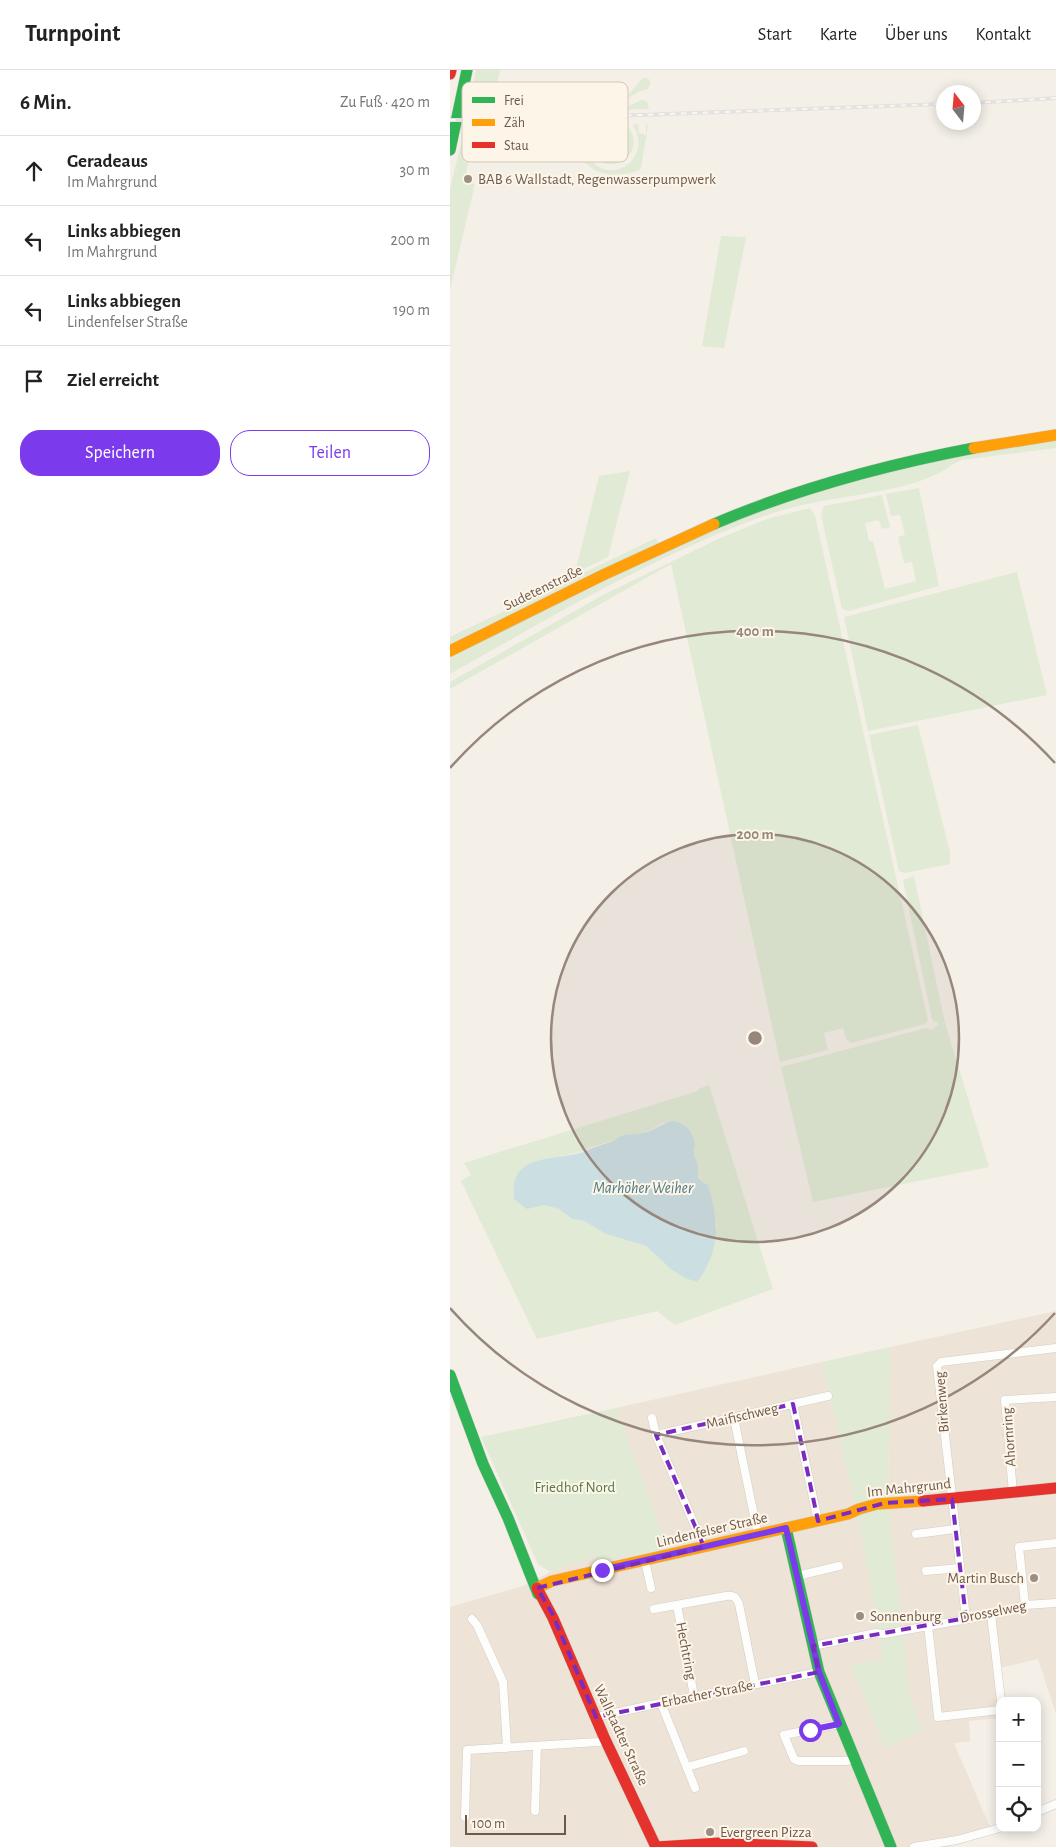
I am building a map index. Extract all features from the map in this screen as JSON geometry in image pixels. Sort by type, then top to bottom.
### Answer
[{"type":"main road","points":[[450,74],[451,70]]},
{"type":"main road","points":[[450,150],[462,94]]},
{"type":"main road","name":"Sudetenstraße","points":[[450,650],[650,553],[759,506],[866,472],[933,456],[1056,435]]},
{"type":"main road","name":"Wallstadter Straße","points":[[450,1376],[483,1464],[537,1588],[552,1613],[559,1635],[656,1847]]},
{"type":"main road","name":"Im Mahrgrund","points":[[786,1528],[848,1514],[856,1509],[885,1503],[895,1504],[952,1499],[1056,1488]]},
{"type":"main road","points":[[786,1528],[819,1672],[891,1847]]},
{"type":"main road","name":"Lindenfelser Straße","points":[[537,1588],[552,1581],[786,1528]]},
{"type":"main road","points":[[656,1847],[720,1843],[812,1847]]},
{"type":"street","name":"Birkenweg","points":[[952,1499],[937,1366],[941,1362],[1056,1348]]},
{"type":"street","name":"Maifischweg","points":[[656,1435],[828,1396]]},
{"type":"street","name":"Ahornring","points":[[1013,1493],[1005,1400],[1056,1397]]},
{"type":"street","points":[[793,1404],[818,1521]]},
{"type":"street","points":[[652,1418],[656,1435],[704,1547]]},
{"type":"street","points":[[734,1418],[758,1535]]},
{"type":"street","points":[[952,1499],[966,1618]]},
{"type":"street","points":[[916,1534],[955,1529]]},
{"type":"street","points":[[1025,1605],[1019,1547],[1056,1543]]},
{"type":"street","name":"Lindenfelser Straße","points":[[645,1561],[651,1588]]},
{"type":"street","points":[[797,1576],[839,1566]]},
{"type":"street","points":[[926,1571],[960,1568]]},
{"type":"street","name":"Hechtring","points":[[654,1610],[732,1595],[739,1604],[755,1684]]},
{"type":"street","name":"Drosselweg","points":[[813,1646],[876,1633],[884,1634],[991,1614],[1025,1605],[1056,1603]]},
{"type":"street","name":"Hechtring","points":[[677,1605],[694,1696]]},
{"type":"street","points":[[991,1614],[1001,1697]]},
{"type":"street","points":[[472,1618],[503,1682],[507,1748]]},
{"type":"street","points":[[928,1625],[938,1717],[996,1710]]},
{"type":"street","name":"Erbacher Straße","points":[[596,1718],[694,1696],[819,1672]]},
{"type":"street","points":[[661,1703],[696,1788]]},
{"type":"street","points":[[839,1724],[784,1735],[794,1759],[798,1761],[847,1761],[854,1759]]},
{"type":"street","points":[[465,1817],[467,1750],[606,1740]]},
{"type":"street","points":[[535,1811],[537,1746]]},
{"type":"street","points":[[687,1767],[744,1751]]},
{"type":"street","points":[[1041,1810],[1056,1804]]},
{"type":"street","points":[[914,1847],[957,1840],[996,1829]]},
{"type":"highlighted area","points":[[793,1404],[818,1521],[885,1503],[952,1499],[966,1618],[813,1646],[819,1672],[596,1717],[552,1613],[537,1588],[704,1547],[656,1435]]},
{"type":"shaded area","points":[[1056,1311],[1056,1714],[1038,1659],[1000,1668],[1000,1697],[996,1697],[996,1718],[969,1721],[970,1741],[954,1743],[990,1827],[966,1840],[950,1845],[950,1847],[450,1847],[450,1607],[526,1585],[550,1572],[596,1555],[667,1549],[616,1408],[822,1362],[859,1521],[884,1660],[851,1665],[921,1730],[910,1698],[888,1501],[890,1347]]},
{"type":"green space","points":[[476,70],[500,70],[497,82],[474,82]]},
{"type":"green space","points":[[643,78],[649,79],[650,84],[647,89],[639,91],[629,98],[628,95]]},
{"type":"green space","points":[[641,100],[647,101],[649,109],[628,110],[628,106]]},
{"type":"green space","points":[[638,124],[639,133],[646,135],[646,125],[648,125],[641,168],[635,172],[610,174],[591,168],[585,162],[593,162],[604,169],[613,170],[627,165],[636,154],[638,148],[637,134],[633,125]]},
{"type":"green space","points":[[628,128],[632,133],[634,141],[629,155]]},
{"type":"green space","points":[[462,140],[462,162],[469,162],[464,181],[475,184],[450,290],[450,189]]},
{"type":"green space","points":[[602,162],[620,162],[615,164]]},
{"type":"green space","points":[[721,236],[746,237],[724,348],[702,346]]},
{"type":"green space","points":[[1056,441],[1056,448],[962,460],[914,483],[878,492],[785,509],[725,531],[605,588],[450,674],[450,657],[662,551],[741,517],[829,487],[919,463],[1010,446]]},
{"type":"green space","points":[[630,471],[608,557],[575,573],[599,476]]},
{"type":"green space","points":[[919,488],[939,586],[849,611],[842,609],[821,515],[824,506],[882,495],[890,527],[882,529],[879,520],[865,523],[869,541],[873,541],[885,589],[916,581],[912,562],[904,563],[898,537],[905,535],[900,515],[891,516],[886,494]]},
{"type":"green space","points":[[810,508],[815,516],[928,1020],[925,1024],[851,1043],[846,1039],[843,1028],[824,1033],[828,1050],[780,1062],[671,564],[450,689],[450,682],[603,595],[718,539],[767,519]]},
{"type":"green space","points":[[656,538],[658,543],[450,645],[450,637]]},
{"type":"green space","points":[[1017,572],[1047,695],[868,731],[844,617]]},
{"type":"green space","points":[[918,725],[950,852],[950,864],[905,873],[899,871],[869,735]]},
{"type":"green space","points":[[914,876],[945,1023],[989,1167],[813,1202],[781,1067],[926,1028],[931,1030],[938,1025],[937,1022],[932,1020],[903,880]]},
{"type":"green space","points":[[709,1085],[773,1289],[675,1325],[657,1311],[537,1339],[461,1181],[471,1175],[464,1163],[698,1091],[698,1089]],"holes":[[[663,1123],[690,1130],[695,1146],[693,1155],[697,1163],[697,1173],[701,1181],[708,1185],[717,1226],[685,1278],[672,1270],[646,1246],[606,1234],[584,1221],[572,1219],[559,1209],[544,1205],[529,1165],[546,1159],[581,1152],[621,1136],[644,1133]]]},
{"type":"green space","points":[[890,1347],[888,1501],[910,1698],[922,1730],[885,1748],[851,1665],[884,1660],[859,1521],[822,1362]]},
{"type":"green space","name":"Friedhof Nord","points":[[616,1408],[668,1550],[598,1560],[596,1555],[550,1572],[538,1564],[481,1437]]},
{"type":"water","name":"Marhöher Weiher","points":[[672,1121],[685,1125],[692,1135],[695,1144],[694,1154],[698,1167],[698,1176],[700,1180],[708,1185],[712,1198],[716,1224],[714,1247],[705,1270],[697,1282],[685,1278],[672,1270],[646,1246],[606,1234],[584,1221],[572,1219],[559,1209],[544,1205],[527,1209],[514,1199],[515,1178],[529,1164],[544,1159],[583,1152],[611,1142],[621,1136],[644,1133]]},
{"type":"railway","points":[[981,103],[1056,98]]},
{"type":"railway","points":[[628,115],[936,104]]},
{"type":"railway","points":[[450,120],[462,120]]},
{"type":"traffic: fast","points":[[464,82],[467,70]]},
{"type":"traffic: fast","points":[[450,150],[462,94]]},
{"type":"traffic: fast","points":[[714,524],[778,499],[842,479],[974,448]]},
{"type":"traffic: fast","points":[[450,1375],[483,1464],[508,1518],[538,1594]]},
{"type":"traffic: fast","points":[[786,1528],[819,1672],[891,1847]]},
{"type":"traffic: slow","points":[[974,448],[1056,435]]},
{"type":"traffic: slow","points":[[450,651],[603,575],[714,524]]},
{"type":"traffic: slow","points":[[537,1588],[552,1581],[848,1514],[877,1504],[923,1501]]},
{"type":"traffic: jam","points":[[450,74],[451,70]]},
{"type":"traffic: jam","points":[[923,1501],[1056,1488]]},
{"type":"traffic: jam","points":[[537,1588],[553,1618],[604,1737],[656,1847]]},
{"type":"traffic: jam","points":[[657,1847],[720,1843],[812,1847]]},
{"type":"place","name":"BAB 6 Wallstadt, Regenwasserpumpwerk","points":[[468,179]]},
{"type":"place","name":"Martin Busch","points":[[1034,1578]]},
{"type":"place","name":"Sonnenburg","points":[[860,1616]]},
{"type":"place","name":"Evergreen Pizza","points":[[710,1832]]},
{"type":"route","points":[[602,1570],[786,1528],[819,1672],[839,1724],[810,1730]]}]
